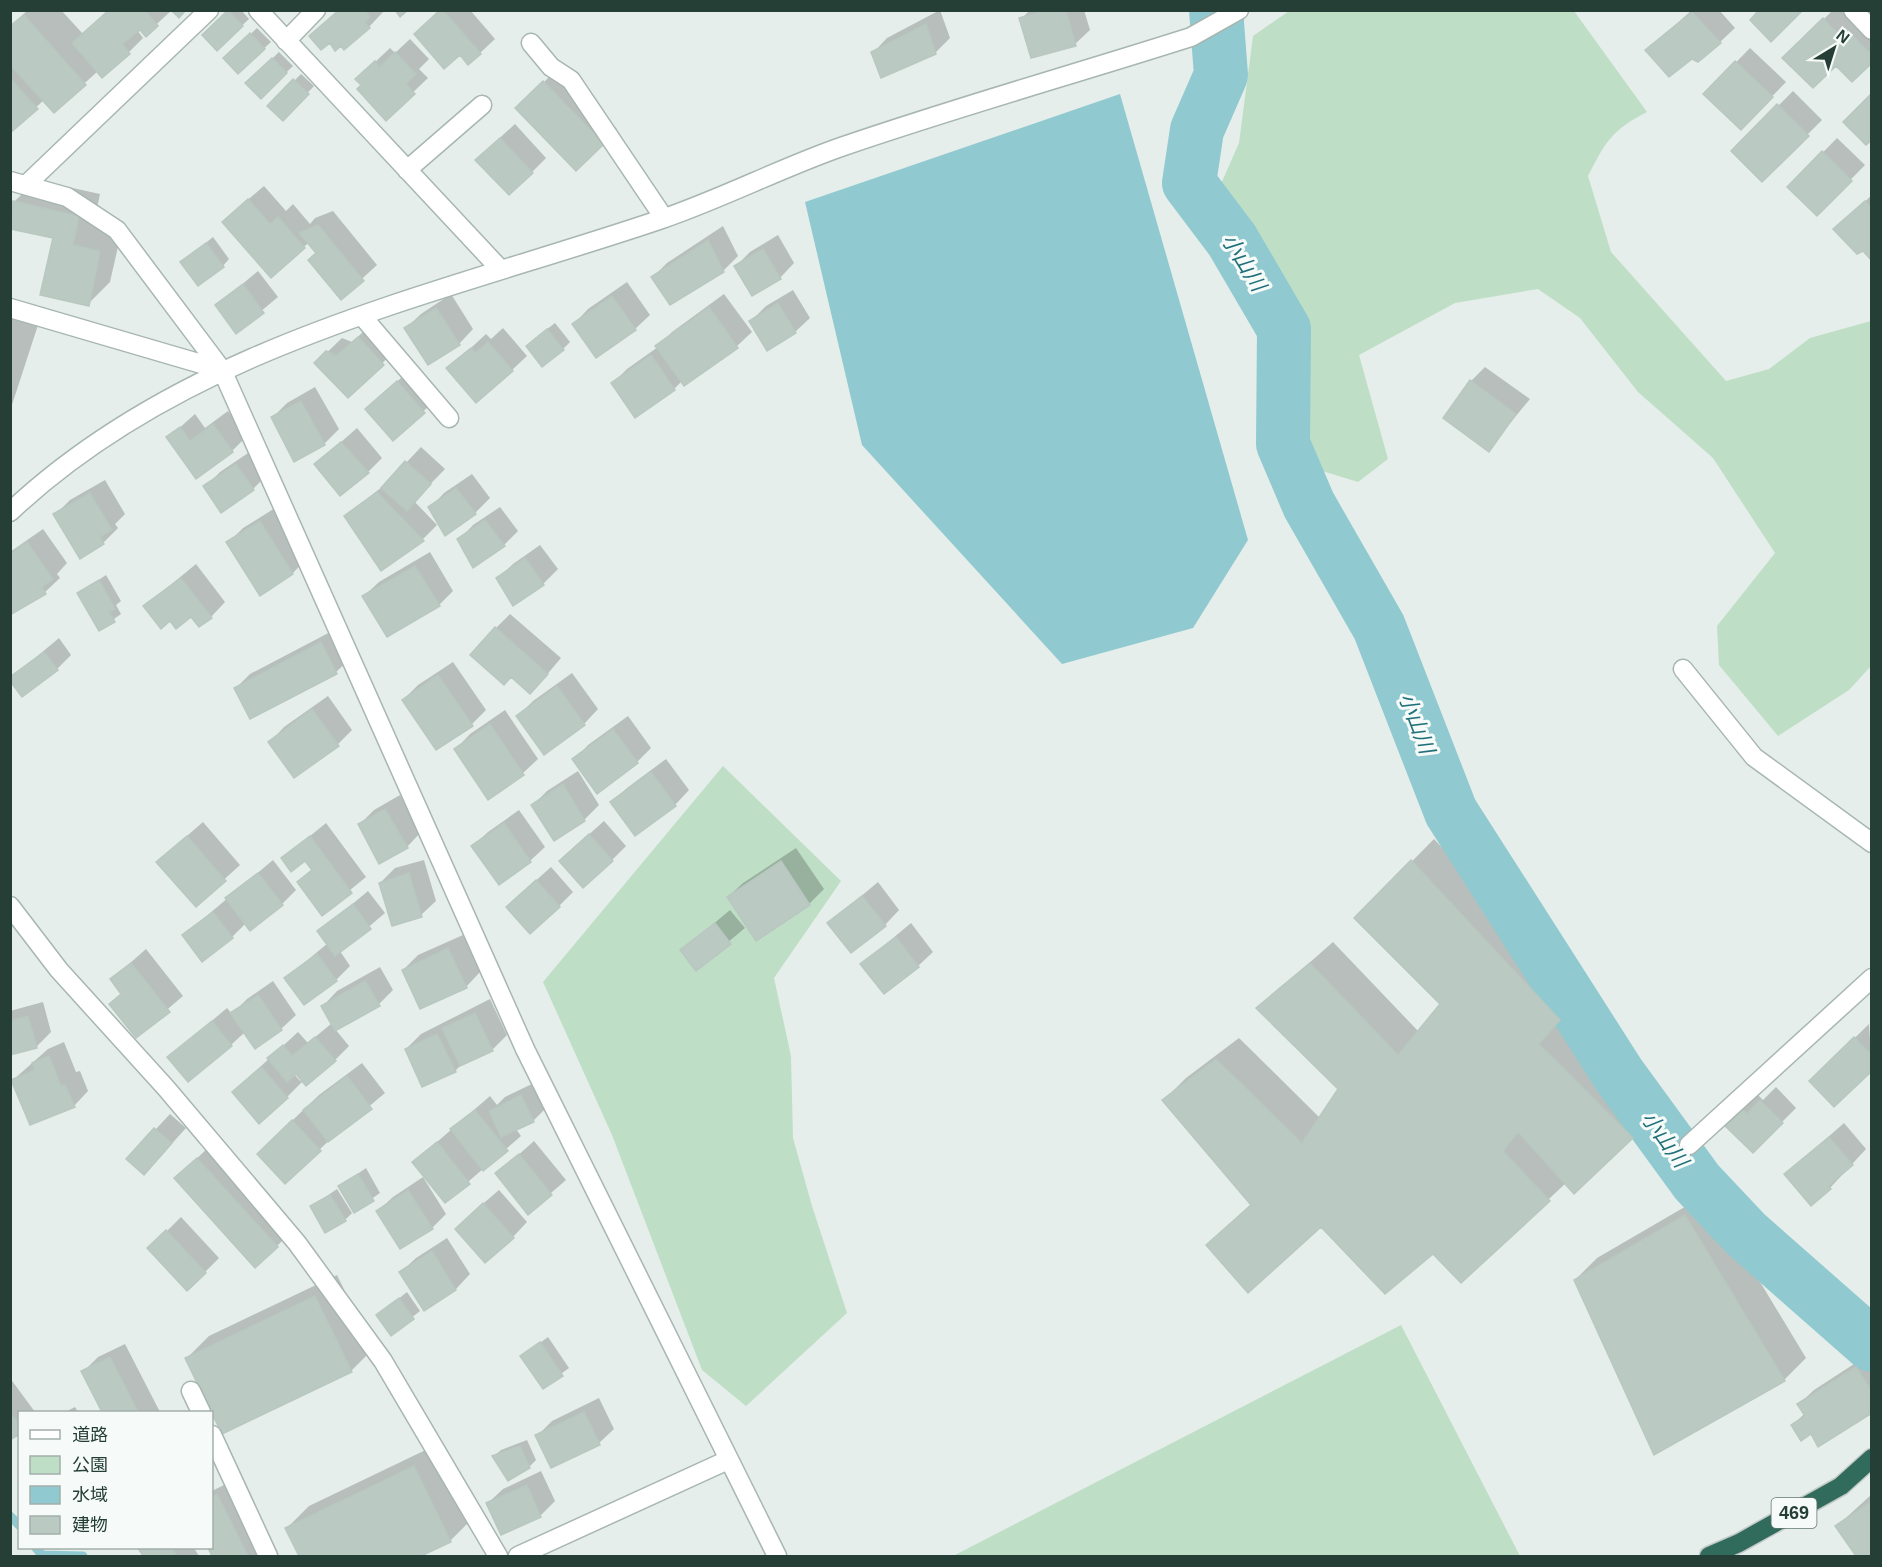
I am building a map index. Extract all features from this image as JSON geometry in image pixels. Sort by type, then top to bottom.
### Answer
[{"type":"highway","name":"469","points":[[1709,1557],[1739,1543],[1841,1486],[1872,1458]]},
{"type":"street","points":[[19,182],[209,10]]},
{"type":"street","points":[[258,10],[501,270]]},
{"type":"street","points":[[286,41],[316,10]]},
{"type":"street","points":[[10,512],[37,488],[128,421],[222,370],[362,316],[664,218],[840,147],[1197,33],[1239,10]]},
{"type":"street","points":[[1853,10],[1872,30]]},
{"type":"street","points":[[531,43],[551,67],[571,80],[664,218]]},
{"type":"street","points":[[407,170],[482,105]]},
{"type":"street","points":[[19,182],[67,196],[117,230],[222,370],[525,1049],[777,1557]]},
{"type":"street","points":[[10,308],[222,370]]},
{"type":"street","points":[[362,316],[449,418]]},
{"type":"street","points":[[1683,669],[1754,757],[1872,843]]},
{"type":"street","points":[[10,906],[59,970],[166,1088],[297,1243],[383,1361],[498,1557]]},
{"type":"street","points":[[1689,1145],[1872,978]]},
{"type":"street","points":[[191,1391],[200,1411]]},
{"type":"street","points":[[213,1437],[268,1557]]},
{"type":"street","points":[[518,1557],[728,1460]]},
{"type":"green space","points":[[1289,11],[1574,11],[1647,112],[1611,138],[1588,176],[1611,252],[1726,381],[1769,369],[1810,338],[1871,321],[1871,666],[1849,690],[1778,736],[1719,665],[1717,626],[1775,553],[1713,458],[1638,392],[1580,318],[1538,289],[1455,303],[1359,355],[1388,459],[1358,482],[1306,466],[1287,309],[1209,211],[1239,143],[1253,36]]},
{"type":"green space","points":[[723,766],[841,881],[774,978],[791,1056],[793,1138],[812,1206],[847,1313],[746,1406],[702,1370],[612,1135],[543,982]]},
{"type":"green space","points":[[1401,1325],[1520,1556],[953,1556]]},
{"type":"water","points":[[1120,94],[1248,540],[1193,628],[1062,664],[862,445],[805,202]]},
{"type":"building","points":[[109,10],[145,10],[158,26],[146,37],[140,30],[122,44],[130,54],[102,78],[72,43]]},
{"type":"building","points":[[171,10],[186,10],[179,18]]},
{"type":"building","points":[[228,10],[243,26],[217,51],[202,35]]},
{"type":"building","points":[[339,10],[365,10],[370,17],[365,22],[370,28],[344,50],[341,46],[335,51],[330,43],[321,50],[309,36]]},
{"type":"building","points":[[395,10],[408,10],[400,17]]},
{"type":"building","points":[[440,10],[443,10],[481,54],[468,65],[460,55],[444,69],[414,34]]},
{"type":"building","points":[[1046,10],[1066,10],[1076,46],[1031,58],[1019,18]]},
{"type":"building","points":[[1759,10],[1803,10],[1771,42],[1750,20]]},
{"type":"building","points":[[1692,12],[1721,43],[1698,62],[1692,59],[1669,77],[1645,50]]},
{"type":"building","points":[[24,15],[86,85],[54,113],[10,65],[10,26]]},
{"type":"building","points":[[1823,18],[1844,40],[1851,34],[1872,55],[1872,63],[1852,82],[1836,66],[1813,88],[1782,58]]},
{"type":"building","points":[[926,24],[936,54],[881,78],[871,52]]},
{"type":"building","points":[[250,33],[265,49],[238,74],[223,58]]},
{"type":"building","points":[[395,52],[416,74],[406,84],[415,94],[386,121],[357,89],[361,85],[355,79],[375,61],[379,67]]},
{"type":"building","points":[[272,58],[287,73],[261,99],[245,83]]},
{"type":"building","points":[[1735,61],[1773,97],[1741,130],[1703,94]]},
{"type":"building","points":[[10,78],[38,109],[10,133]]},
{"type":"building","points":[[293,79],[309,94],[283,121],[267,106]]},
{"type":"building","points":[[543,81],[604,144],[576,171],[515,108]]},
{"type":"building","points":[[1872,93],[1872,140],[1866,145],[1843,122]]},
{"type":"building","points":[[1777,104],[1809,136],[1762,182],[1731,151]]},
{"type":"building","points":[[500,138],[533,173],[509,195],[475,160]]},
{"type":"building","points":[[1822,151],[1852,181],[1817,216],[1787,187]]},
{"type":"building","points":[[248,199],[270,224],[278,217],[305,248],[271,278],[222,222]]},
{"type":"building","points":[[13,201],[79,216],[73,245],[100,251],[89,306],[40,295],[53,238],[10,229]]},
{"type":"building","points":[[1865,201],[1872,208],[1872,261],[1863,251],[1857,254],[1833,229]]},
{"type":"building","points":[[318,225],[364,281],[341,300],[308,260],[316,253],[299,233]]},
{"type":"building","points":[[708,240],[724,272],[670,305],[651,277]]},
{"type":"building","points":[[206,243],[224,267],[198,286],[180,262]]},
{"type":"building","points":[[763,249],[781,279],[752,296],[734,266]]},
{"type":"building","points":[[243,284],[264,313],[236,334],[215,305]]},
{"type":"building","points":[[612,296],[636,330],[596,358],[572,324]]},
{"type":"building","points":[[778,303],[796,333],[767,351],[749,321]]},
{"type":"building","points":[[709,307],[738,348],[684,386],[655,346]]},
{"type":"building","points":[[436,308],[460,345],[428,365],[404,328]]},
{"type":"building","points":[[547,329],[564,350],[542,367],[526,346]]},
{"type":"building","points":[[358,337],[384,365],[348,398],[314,363],[326,351],[336,356]]},
{"type":"building","points":[[488,342],[513,371],[476,403],[446,368],[471,348],[475,353]]},
{"type":"building","points":[[651,355],[675,390],[635,418],[611,383]]},
{"type":"building","points":[[1470,380],[1516,414],[1489,452],[1443,418]]},
{"type":"building","points":[[397,381],[425,413],[393,441],[365,409]]},
{"type":"building","points":[[301,401],[325,445],[294,462],[271,417]]},
{"type":"building","points":[[213,424],[233,452],[196,479],[166,437],[180,427],[190,441]]},
{"type":"building","points":[[341,442],[369,473],[340,496],[314,464]]},
{"type":"building","points":[[405,461],[431,484],[407,511],[381,488]]},
{"type":"building","points":[[236,464],[254,490],[221,513],[203,486]]},
{"type":"building","points":[[456,488],[476,514],[445,536],[428,507]]},
{"type":"building","points":[[377,492],[424,541],[381,571],[344,516]]},
{"type":"building","points":[[90,493],[112,530],[100,537],[104,544],[80,559],[53,514]]},
{"type":"building","points":[[485,520],[505,546],[473,568],[457,539]]},
{"type":"building","points":[[260,521],[293,574],[260,596],[226,542]]},
{"type":"building","points":[[27,542],[53,579],[42,587],[46,594],[10,615],[10,554]]},
{"type":"building","points":[[525,558],[544,585],[513,606],[496,578]]},
{"type":"building","points":[[415,566],[440,606],[387,637],[362,596]]},
{"type":"building","points":[[181,578],[212,618],[199,627],[191,617],[176,629],[170,621],[161,629],[143,606]]},
{"type":"building","points":[[99,580],[115,609],[109,612],[115,622],[99,631],[77,593]]},
{"type":"building","points":[[495,627],[548,674],[530,694],[511,677],[504,685],[470,655]]},
{"type":"building","points":[[321,642],[337,674],[250,719],[234,688]]},
{"type":"building","points":[[44,652],[58,670],[22,697],[10,681],[10,677]]},
{"type":"building","points":[[438,675],[473,726],[436,750],[402,700]]},
{"type":"building","points":[[557,686],[585,725],[544,755],[516,716]]},
{"type":"building","points":[[312,709],[339,746],[294,778],[268,742]]},
{"type":"building","points":[[490,724],[524,775],[488,800],[454,749]]},
{"type":"building","points":[[613,729],[638,763],[597,794],[572,759]]},
{"type":"building","points":[[651,772],[676,806],[635,836],[610,802]]},
{"type":"building","points":[[563,784],[585,821],[554,841],[531,805]]},
{"type":"building","points":[[385,809],[408,848],[379,864],[358,824]]},
{"type":"building","points":[[504,823],[531,862],[499,885],[471,846]]},
{"type":"building","points":[[589,834],[613,861],[583,888],[559,861]]},
{"type":"building","points":[[187,836],[226,881],[196,907],[156,862]]},
{"type":"building","points":[[310,836],[352,893],[322,916],[297,882],[312,870],[305,861],[291,872],[281,858]]},
{"type":"building","points":[[1411,860],[1560,1020],[1539,1044],[1633,1138],[1574,1194],[1518,1132],[1503,1151],[1550,1201],[1461,1283],[1433,1254],[1385,1294],[1321,1227],[1248,1293],[1206,1245],[1251,1205],[1162,1100],[1216,1059],[1302,1143],[1338,1089],[1256,1008],[1310,963],[1398,1055],[1440,1004],[1354,918]]},
{"type":"building","points":[[781,861],[810,905],[756,941],[727,897]]},
{"type":"building","points":[[258,873],[283,905],[250,931],[225,898]]},
{"type":"building","points":[[409,873],[422,917],[392,926],[379,883]]},
{"type":"building","points":[[536,880],[560,907],[530,934],[506,907]]},
{"type":"building","points":[[862,896],[886,926],[851,953],[827,923]]},
{"type":"building","points":[[353,904],[371,929],[335,956],[317,931]]},
{"type":"building","points":[[213,912],[233,938],[202,962],[182,935]]},
{"type":"building","points":[[715,923],[731,944],[696,971],[680,950]]},
{"type":"building","points":[[896,937],[919,967],[884,994],[860,964]]},
{"type":"building","points":[[448,948],[467,988],[420,1009],[402,970]]},
{"type":"building","points":[[317,954],[337,981],[304,1005],[284,978]]},
{"type":"building","points":[[131,963],[170,1012],[136,1038],[109,1004],[121,994],[110,979]]},
{"type":"building","points":[[365,981],[380,1006],[335,1031],[321,1006]]},
{"type":"building","points":[[258,995],[282,1030],[255,1049],[230,1013]]},
{"type":"building","points":[[475,1013],[493,1051],[460,1066],[442,1028]]},
{"type":"building","points":[[28,1016],[37,1048],[10,1055],[10,1021]]},
{"type":"building","points":[[212,1021],[232,1046],[188,1082],[167,1057]]},
{"type":"building","points":[[437,1034],[456,1072],[422,1087],[405,1049]]},
{"type":"building","points":[[315,1037],[336,1061],[306,1086],[296,1074],[287,1082],[267,1058],[283,1045],[292,1056]]},
{"type":"building","points":[[1854,1037],[1872,1055],[1872,1071],[1834,1107],[1809,1081]]},
{"type":"building","points":[[49,1056],[61,1086],[65,1085],[75,1107],[30,1125],[11,1080],[35,1070],[32,1063]]},
{"type":"building","points":[[261,1067],[288,1098],[259,1124],[232,1092]]},
{"type":"building","points":[[347,1076],[372,1109],[328,1142],[303,1110]]},
{"type":"building","points":[[521,1095],[534,1122],[501,1137],[489,1111]]},
{"type":"building","points":[[1760,1100],[1783,1123],[1753,1153],[1723,1124],[1740,1107],[1747,1114]]},
{"type":"building","points":[[475,1110],[508,1151],[483,1171],[450,1129]]},
{"type":"building","points":[[292,1120],[321,1151],[285,1184],[257,1154]]},
{"type":"building","points":[[154,1128],[172,1143],[144,1175],[126,1159]]},
{"type":"building","points":[[1829,1137],[1853,1165],[1828,1186],[1831,1189],[1811,1206],[1784,1174]]},
{"type":"building","points":[[437,1142],[470,1184],[445,1203],[412,1162]]},
{"type":"building","points":[[519,1154],[552,1195],[528,1215],[495,1173]]},
{"type":"building","points":[[197,1158],[278,1247],[255,1268],[174,1178]]},
{"type":"building","points":[[358,1174],[374,1201],[354,1213],[338,1186]]},
{"type":"building","points":[[408,1190],[433,1229],[400,1249],[376,1211]]},
{"type":"building","points":[[330,1195],[346,1221],[325,1233],[310,1206]]},
{"type":"building","points":[[483,1203],[514,1238],[485,1263],[455,1229]]},
{"type":"building","points":[[1685,1215],[1785,1381],[1654,1455],[1574,1280]]},
{"type":"building","points":[[166,1230],[206,1273],[187,1291],[147,1248]]},
{"type":"building","points":[[432,1251],[456,1290],[424,1311],[399,1272]]},
{"type":"building","points":[[315,1296],[352,1372],[222,1434],[213,1411],[211,1411],[185,1358]]},
{"type":"building","points":[[399,1298],[414,1319],[391,1336],[376,1315]]},
{"type":"building","points":[[540,1342],[563,1376],[543,1389],[520,1356]]},
{"type":"building","points":[[110,1357],[137,1411],[101,1411],[81,1371]]},
{"type":"building","points":[[1856,1367],[1872,1391],[1872,1413],[1818,1447],[1811,1434],[1801,1441],[1791,1425],[1805,1416],[1797,1404]]},
{"type":"building","points":[[584,1412],[600,1445],[551,1468],[535,1435]]},
{"type":"building","points":[[10,1413],[18,1423],[18,1435],[10,1440]]},
{"type":"building","points":[[520,1446],[530,1468],[508,1481],[492,1456]]},
{"type":"building","points":[[414,1466],[451,1542],[421,1556],[299,1556],[285,1528]]},
{"type":"building","points":[[527,1485],[541,1517],[501,1535],[486,1503]]},
{"type":"building","points":[[217,1494],[248,1556],[212,1556],[208,1549],[213,1549],[213,1496]]},
{"type":"building","points":[[1872,1501],[1872,1556],[1856,1556],[1835,1526]]},
{"type":"building","points":[[139,1549],[173,1549],[177,1556],[143,1556]]},
{"type":"waterway","name":"小山川","points":[[1216,10],[1221,75],[1197,130],[1189,183],[1232,240],[1284,329],[1283,444],[1309,505],[1379,627],[1451,812],[1619,1075],[1697,1182],[1746,1234],[1872,1345]]},
{"type":"waterway","points":[[10,1516],[18,1524]]},
{"type":"waterway","points":[[37,1549],[42,1555],[83,1556]]}]
